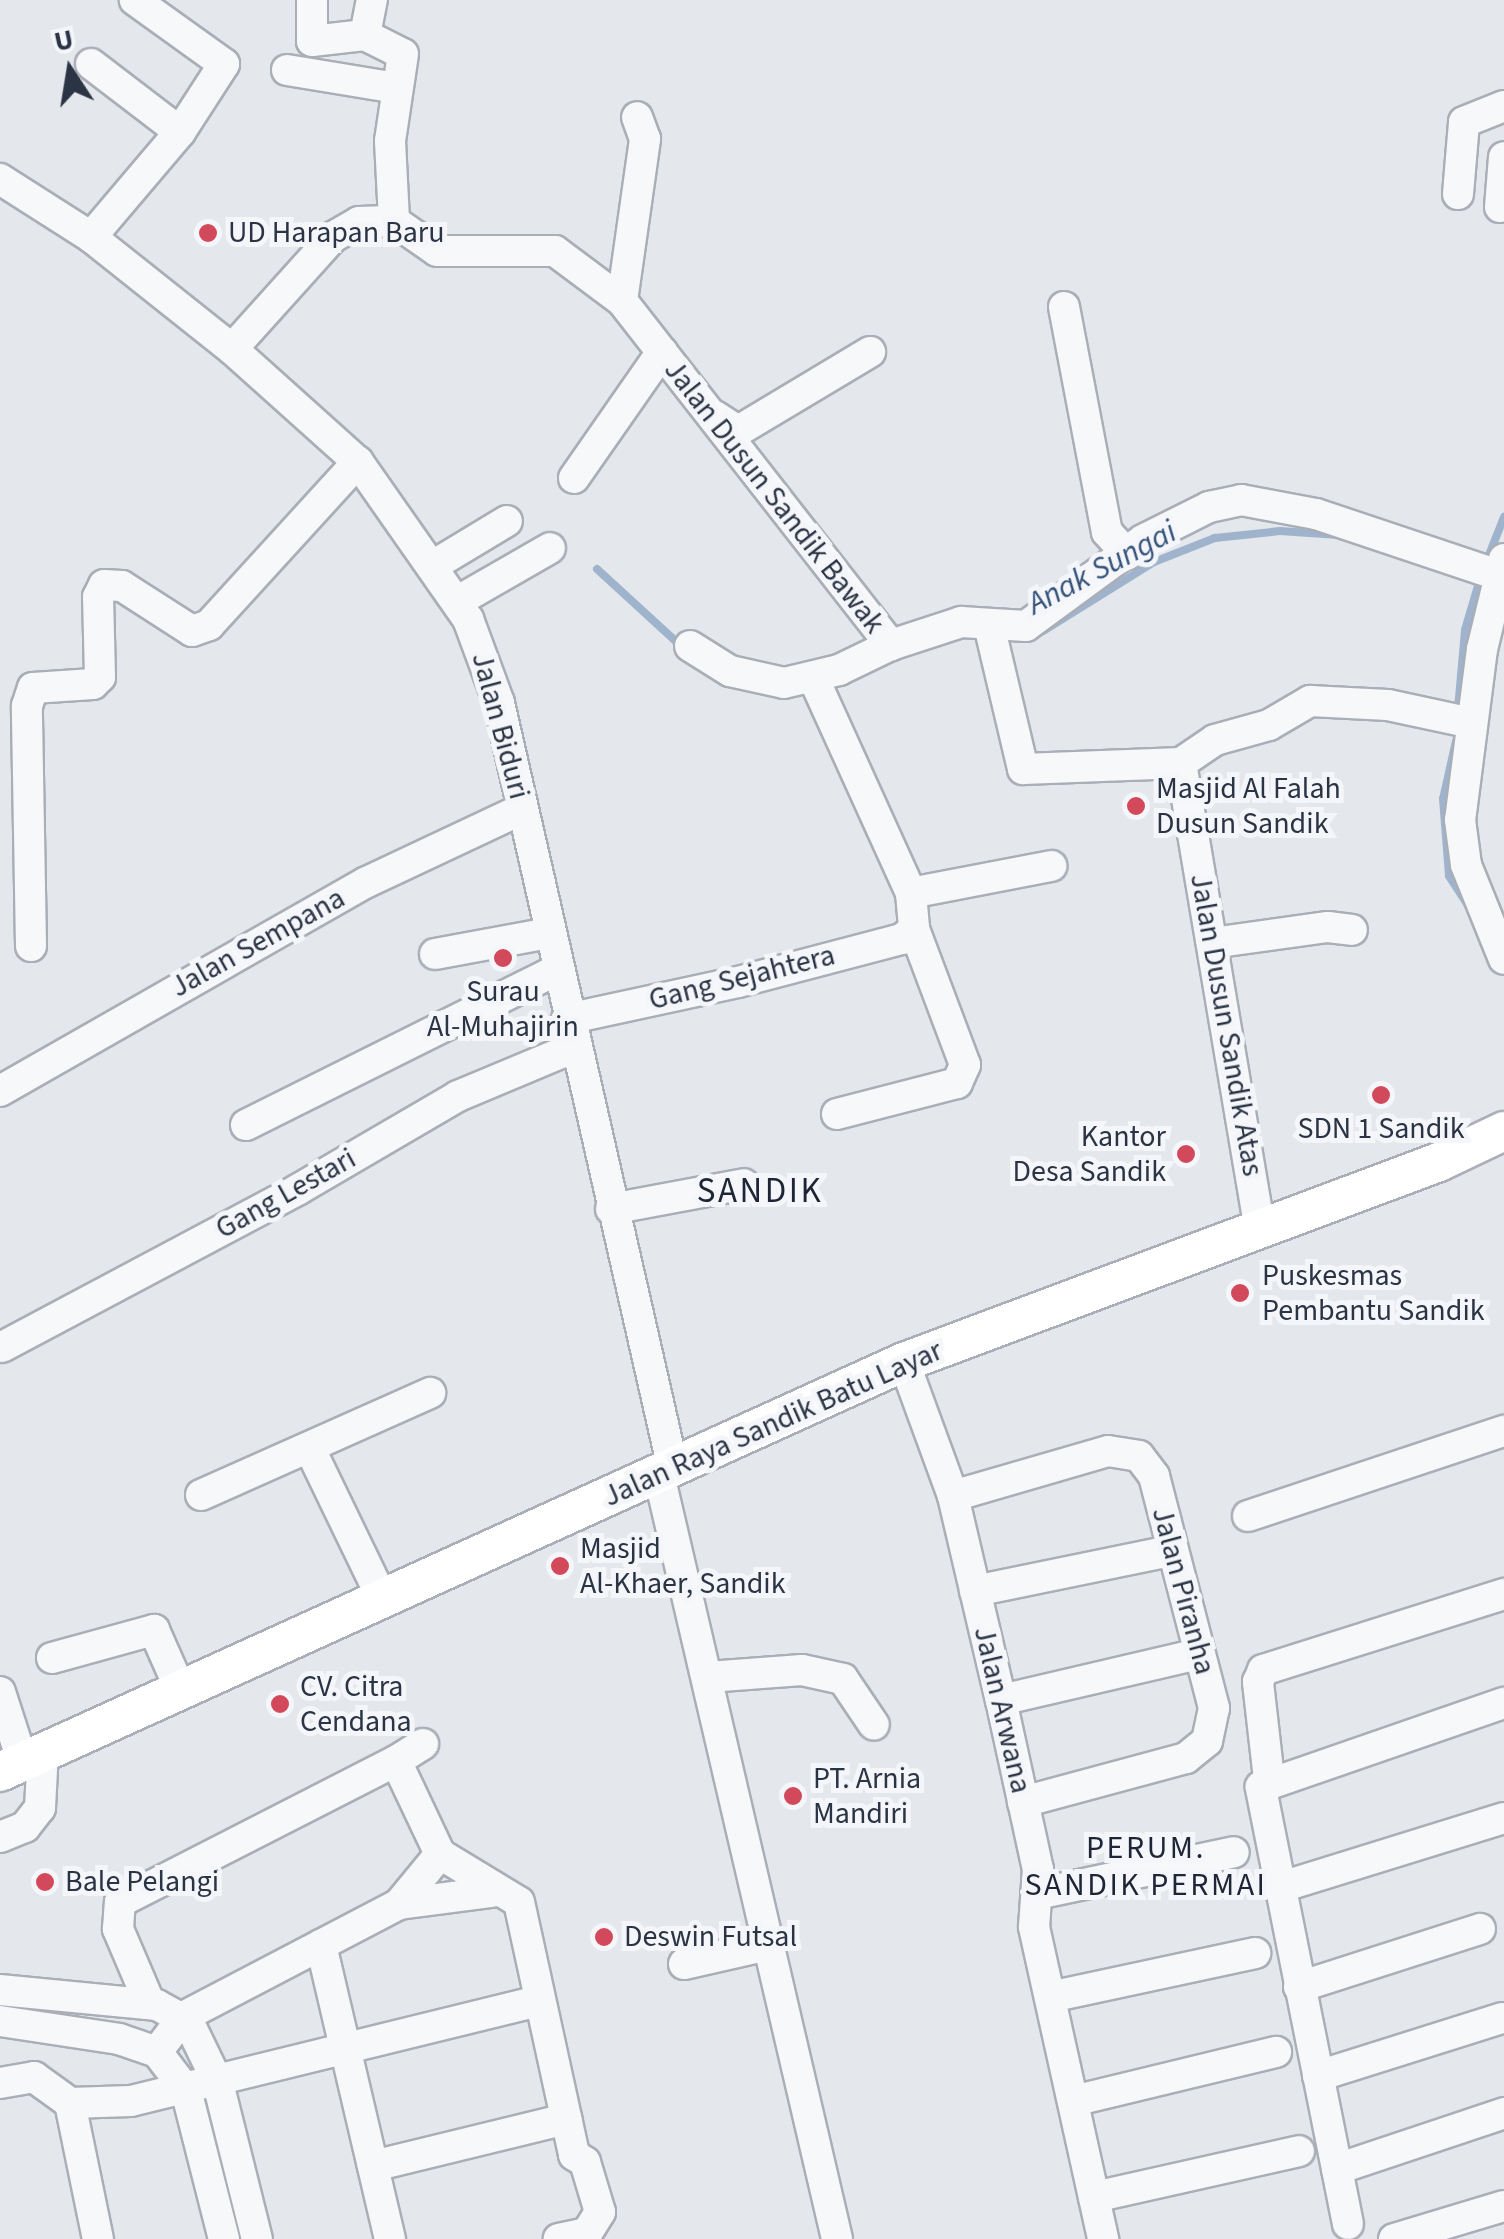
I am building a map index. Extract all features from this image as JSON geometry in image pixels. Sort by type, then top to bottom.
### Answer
[{"type":"main road","name":"Jalan Raya Sandik Batu Layar","points":[[22,1761],[904,1362],[1260,1229],[1504,1131]]},
{"type":"street","points":[[91,237],[180,132],[224,64],[136,0]]},
{"type":"street","points":[[232,349],[333,236],[359,222],[394,221],[388,180],[404,54],[365,36],[312,41],[312,0]]},
{"type":"street","points":[[365,36],[372,0]]},
{"type":"street","points":[[91,64],[180,132]]},
{"type":"street","points":[[287,70],[397,88]]},
{"type":"street","points":[[1458,194],[1464,122],[1504,106]]},
{"type":"street","points":[[622,301],[645,139],[637,117]]},
{"type":"street","points":[[1500,208],[1504,156]]},
{"type":"street","name":"Jalan Biduri","points":[[0,179],[91,237],[232,349],[358,462],[458,601],[499,703],[611,1209],[708,1677],[837,2239]]},
{"type":"street","name":"Jalan Dusun Sandik Bawak","points":[[394,221],[436,250],[555,252],[622,301],[892,645],[961,622],[989,634],[1047,616],[1161,530],[1241,500],[1316,514],[1495,568]]},
{"type":"street","points":[[1064,307],[1107,532],[1127,554]]},
{"type":"street","points":[[574,478],[662,352]]},
{"type":"street","points":[[709,412],[738,431],[870,352]]},
{"type":"street","points":[[31,946],[27,706],[33,688],[92,684],[100,677],[98,598],[104,585],[122,586],[192,631],[209,624],[358,462]]},
{"type":"street","points":[[434,565],[507,520]]},
{"type":"street","points":[[458,601],[550,548]]},
{"type":"street","points":[[1495,568],[1460,719],[1463,847],[1504,958]]},
{"type":"street","points":[[989,634],[1022,770],[1180,763],[1215,740],[1269,725],[1300,703],[1388,705],[1460,719]]},
{"type":"street","points":[[690,646],[756,680],[815,680],[892,645]]},
{"type":"street","points":[[815,680],[911,893],[914,929],[964,1075],[957,1084],[837,1114]]},
{"type":"street","name":"Jalan Dusun Sandik Atas","points":[[1180,763],[1260,1229]]},
{"type":"street","name":"Jalan Sempana","points":[[0,1091],[367,882],[522,809]]},
{"type":"street","points":[[911,893],[1050,866]]},
{"type":"street","points":[[1212,943],[1328,927],[1352,930]]},
{"type":"street","name":"Gang Sejahtera","points":[[570,1034],[738,982],[902,939],[914,929]]},
{"type":"street","points":[[436,954],[549,933]]},
{"type":"street","points":[[246,1124],[556,970]]},
{"type":"street","name":"Gang Lestari","points":[[2,1347],[299,1190],[570,1034]]},
{"type":"street","points":[[611,1209],[744,1184]]},
{"type":"street","name":"Jalan Arwana","points":[[904,1362],[952,1496],[1001,1700],[1038,1869],[1034,1927],[1104,2239]]},
{"type":"street","points":[[201,1494],[311,1451],[430,1393]]},
{"type":"street","points":[[1248,1516],[1504,1430]]},
{"type":"street","name":"Jalan Piranha","points":[[952,1496],[1121,1449],[1148,1464],[1210,1695],[1213,1724],[1194,1753],[1022,1802]]},
{"type":"street","points":[[311,1451],[382,1598]]},
{"type":"street","points":[[976,1591],[1170,1551]]},
{"type":"street","points":[[1348,2224],[1260,1802],[1269,1779],[1258,1682],[1262,1670],[1504,1594]]},
{"type":"street","points":[[52,1658],[154,1630],[180,1689]]},
{"type":"street","points":[[1001,1700],[1198,1654]]},
{"type":"street","points":[[708,1677],[802,1670],[842,1679],[874,1724]]},
{"type":"street","points":[[0,1692],[40,1808],[24,1827],[0,1838]]},
{"type":"street","points":[[1269,1779],[1504,1703]]},
{"type":"street","points":[[150,2004],[118,1928],[120,1902],[423,1744]]},
{"type":"street","points":[[396,1761],[440,1854],[492,1892]]},
{"type":"street","points":[[1278,1888],[1504,1818]]},
{"type":"street","points":[[1037,1894],[1234,1852]]},
{"type":"street","points":[[400,1904],[440,1854]]},
{"type":"street","points":[[156,2052],[183,2017],[400,1904],[508,1892],[519,1902],[574,2156],[584,2162],[600,2212],[587,2233],[559,2239]]},
{"type":"street","points":[[1299,1987],[1480,1929]]},
{"type":"street","points":[[684,1964],[768,1945]]},
{"type":"street","points":[[321,1946],[390,2239]]},
{"type":"street","points":[[1050,1997],[1254,1953]]},
{"type":"street","points":[[0,1990],[150,2004],[183,2017],[218,2083],[257,2239]]},
{"type":"street","points":[[0,2083],[34,2077],[70,2103],[131,2101],[218,2083],[540,2001]]},
{"type":"street","points":[[1318,2076],[1502,2018]]},
{"type":"street","points":[[0,2021],[119,2039],[156,2052],[186,2090],[224,2239]]},
{"type":"street","points":[[1073,2102],[1276,2052]]},
{"type":"street","points":[[70,2103],[98,2239]]},
{"type":"street","points":[[1337,2169],[1504,2113]]},
{"type":"street","points":[[373,2166],[566,2119]]},
{"type":"street","points":[[1094,2197],[1299,2151]]},
{"type":"street","points":[[1394,2239],[1504,2206]]},
{"type":"waterway","name":"Anak Sungai","points":[[1485,565],[1504,517]]},
{"type":"waterway","name":"Anak Sungai","points":[[1043,631],[1154,562],[1215,538],[1280,531],[1339,535]]},
{"type":"waterway","name":"Anak Sungai","points":[[597,569],[682,647]]},
{"type":"waterway","points":[[1458,709],[1465,630],[1480,579]]},
{"type":"waterway","points":[[1456,741],[1443,799],[1449,876],[1468,905]]},
{"type":"place","name":"UD Harapan Baru","points":[[208,233]]},
{"type":"place","name":"Masjid Al Falah Dusun Sandik","points":[[1136,806]]},
{"type":"place","name":"Surau Al-Muhajirin","points":[[503,958]]},
{"type":"place","name":"SDN 1 Sandik","points":[[1381,1095]]},
{"type":"place","name":"Kantor Desa Sandik","points":[[1186,1154]]},
{"type":"place","name":"Puskesmas Pembantu Sandik","points":[[1240,1293]]},
{"type":"place","name":"Masjid Al-Khaer, Sandik","points":[[560,1566]]},
{"type":"place","name":"CV. Citra Cendana","points":[[280,1704]]},
{"type":"place","name":"PT. Arnia Mandiri","points":[[793,1796]]},
{"type":"place","name":"Bale Pelangi","points":[[45,1882]]},
{"type":"place","name":"Deswin Futsal","points":[[604,1937]]},
{"type":"district","name":"SANDIK","points":[[760,1191]]},
{"type":"district","name":"PERUM. SANDIK PERMAI","points":[[1146,1868]]}]
